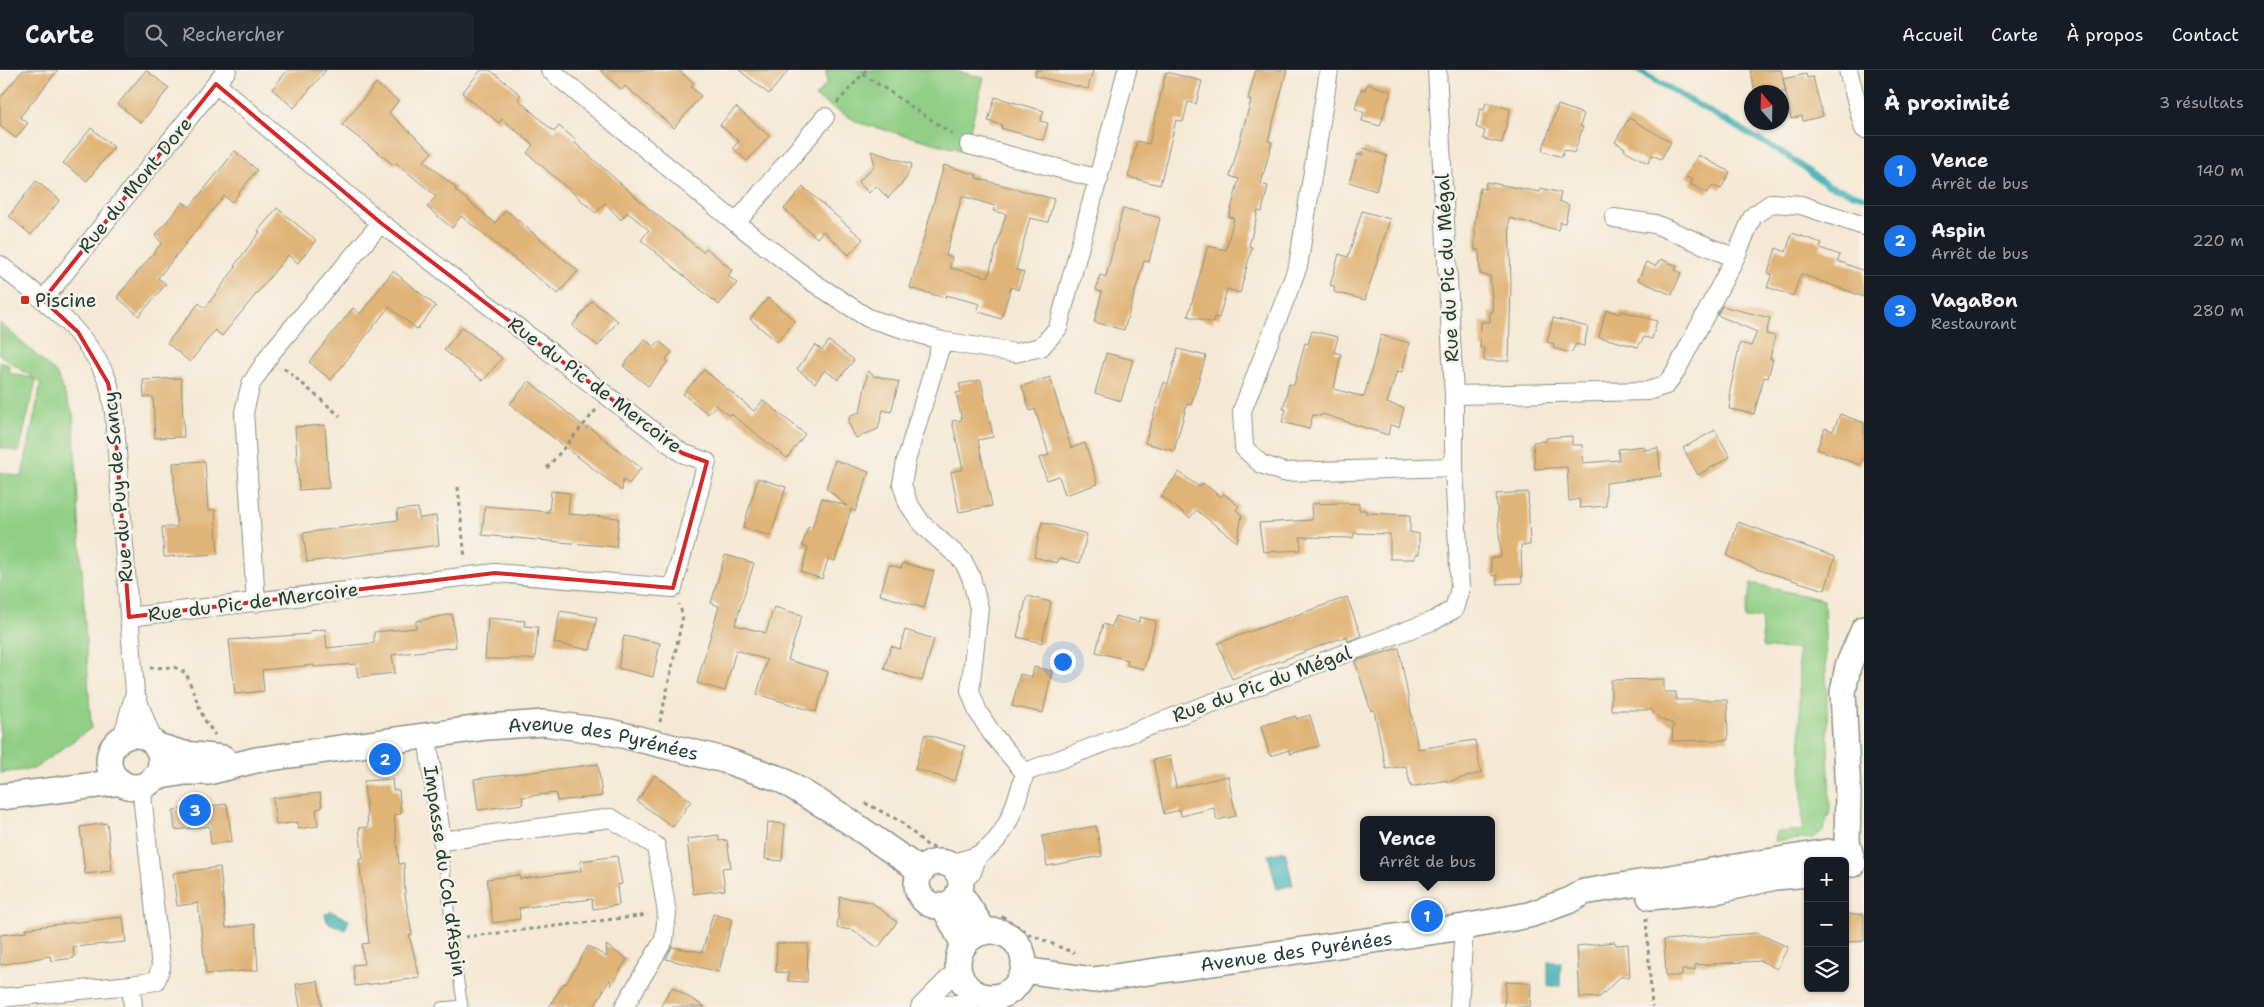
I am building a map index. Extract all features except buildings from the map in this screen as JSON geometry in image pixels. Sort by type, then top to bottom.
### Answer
[{"type":"main road","points":[[1852,865],[1847,842],[1848,794],[1843,692],[1856,667],[1864,629]]},
{"type":"main road","name":"Avenue des Pyrénées","points":[[0,797],[139,782],[209,772],[256,760],[488,727],[544,723],[610,732],[724,760],[780,779],[812,797],[922,871]]},
{"type":"main road","points":[[141,735],[155,744],[161,762],[139,782],[110,768],[116,744],[128,736],[141,735]]},
{"type":"main road","name":"Avenue des Pyrénées","points":[[54,791],[116,744]]},
{"type":"main road","name":"Avenue des Pyrénées","points":[[155,744],[184,754],[256,760]]},
{"type":"main road","name":"Avenue des Pyrénées","points":[[1694,893],[1715,882],[1760,868],[1828,852],[1852,865]]},
{"type":"main road","points":[[954,886],[928,902],[921,895],[918,881],[922,871],[931,863],[944,862],[954,886],[985,932]]},
{"type":"main road","name":"Avenue des Pyrénées","points":[[1024,970],[1093,980],[1464,927],[1529,915],[1568,901],[1584,892],[1760,868],[1804,866]]},
{"type":"main road","name":"Avenue des Pyrénées","points":[[1568,901],[1586,903],[1694,893],[1720,890],[1775,877],[1804,874]]},
{"type":"main road","points":[[954,886],[962,957],[966,985],[983,996],[996,996],[1009,991],[1018,982],[1024,970],[1021,949],[1012,938],[999,932],[985,932],[972,938],[962,957]]},
{"type":"street","points":[[550,70],[736,223],[810,281],[868,318],[942,341],[1014,353],[1041,347],[1058,328],[1127,70]]},
{"type":"street","points":[[1328,70],[1298,266],[1242,411],[1244,448],[1261,464],[1283,472],[1454,467]]},
{"type":"street","name":"Rue du Pic du Mégal","points":[[1025,773],[1435,620],[1454,609],[1460,588],[1454,467],[1454,395],[1437,70]]},
{"type":"street","points":[[1848,70],[1864,129]]},
{"type":"street","name":"Rue du Pic de Mercoire","points":[[129,617],[495,573],[673,588],[707,462],[682,454],[381,223],[221,77]]},
{"type":"street","name":"Rue du Mont Dore","points":[[43,300],[221,77]]},
{"type":"street","points":[[736,223],[825,117]]},
{"type":"street","points":[[969,145],[1099,179]]},
{"type":"street","points":[[1454,395],[1648,391],[1666,385],[1678,369],[1735,258],[1754,216],[1772,203],[1801,205],[1864,226]]},
{"type":"street","points":[[1614,218],[1655,224],[1735,258]]},
{"type":"street","points":[[256,603],[244,412],[251,384],[270,353],[381,223]]},
{"type":"street","name":"Rue du Puy de Sancy","points":[[0,265],[78,332],[94,353],[108,383],[114,412],[135,693],[155,744]]},
{"type":"street","points":[[942,341],[906,461],[902,484],[908,503],[922,524],[963,561],[971,577],[979,608],[970,691],[978,712],[992,734],[1025,773],[1008,823],[994,844],[978,855],[972,872],[954,886]]},
{"type":"street","name":"Rue du Puy de Sancy","points":[[116,744],[135,693]]},
{"type":"street","name":"Impasse du Col d'Aspin","points":[[427,737],[442,841]]},
{"type":"street","points":[[0,998],[131,985],[156,980],[161,966],[139,782]]},
{"type":"street","points":[[442,841],[611,818],[656,846],[667,913],[664,940],[624,1007]]},
{"type":"street","points":[[1459,1007],[1464,927]]},
{"type":"street","points":[[920,1007],[962,957]]},
{"type":"street","points":[[131,985],[133,1007]]},
{"type":"street","points":[[926,1007],[968,1003],[983,996]]},
{"type":"lane","name":"Impasse du Col d'Aspin","points":[[441,1007],[463,1006],[452,938],[442,841]]},
{"type":"path","points":[[825,117],[866,70]]},
{"type":"path","points":[[863,74],[969,145]]},
{"type":"path","points":[[270,353],[281,366],[340,416]]},
{"type":"path","points":[[547,468],[608,396]]},
{"type":"path","points":[[458,487],[467,576]]},
{"type":"path","points":[[659,728],[683,616],[673,588]]},
{"type":"path","points":[[452,938],[667,913]]},
{"type":"path","points":[[1646,921],[1652,1007]]},
{"type":"highlighted area","points":[[216,84],[381,223],[682,453],[707,462],[673,588],[495,573],[129,617],[114,412],[108,383],[78,332],[43,300]]},
{"type":"green space","points":[[826,70],[952,70],[984,78],[964,151],[859,123],[815,97],[827,83]]},
{"type":"green space","points":[[0,323],[56,373],[73,414],[91,728],[34,769],[0,773],[0,472],[22,477],[41,383],[36,380],[19,452],[0,447],[0,362],[9,365],[9,373],[35,379],[0,355]]},
{"type":"green space","points":[[1751,583],[1824,600],[1830,811],[1823,831],[1813,838],[1775,841],[1776,832],[1803,830],[1798,649],[1763,648],[1761,618],[1745,618]]},
{"type":"water","points":[[1285,851],[1293,885],[1277,889],[1268,855]]},
{"type":"water","points":[[330,911],[349,920],[345,930],[327,922],[325,914]]},
{"type":"water","points":[[1548,962],[1561,962],[1560,986],[1548,986]]},
{"type":"waterway","points":[[1637,70],[1786,155],[1827,185],[1864,197]]},
{"type":"place","name":"Piscine","points":[[25,300]]},
{"type":"place","name":"Aspin","points":[[385,759]]},
{"type":"place","name":"VagaBon","points":[[195,810]]},
{"type":"place","name":"Vence","points":[[1427,916]]}]
